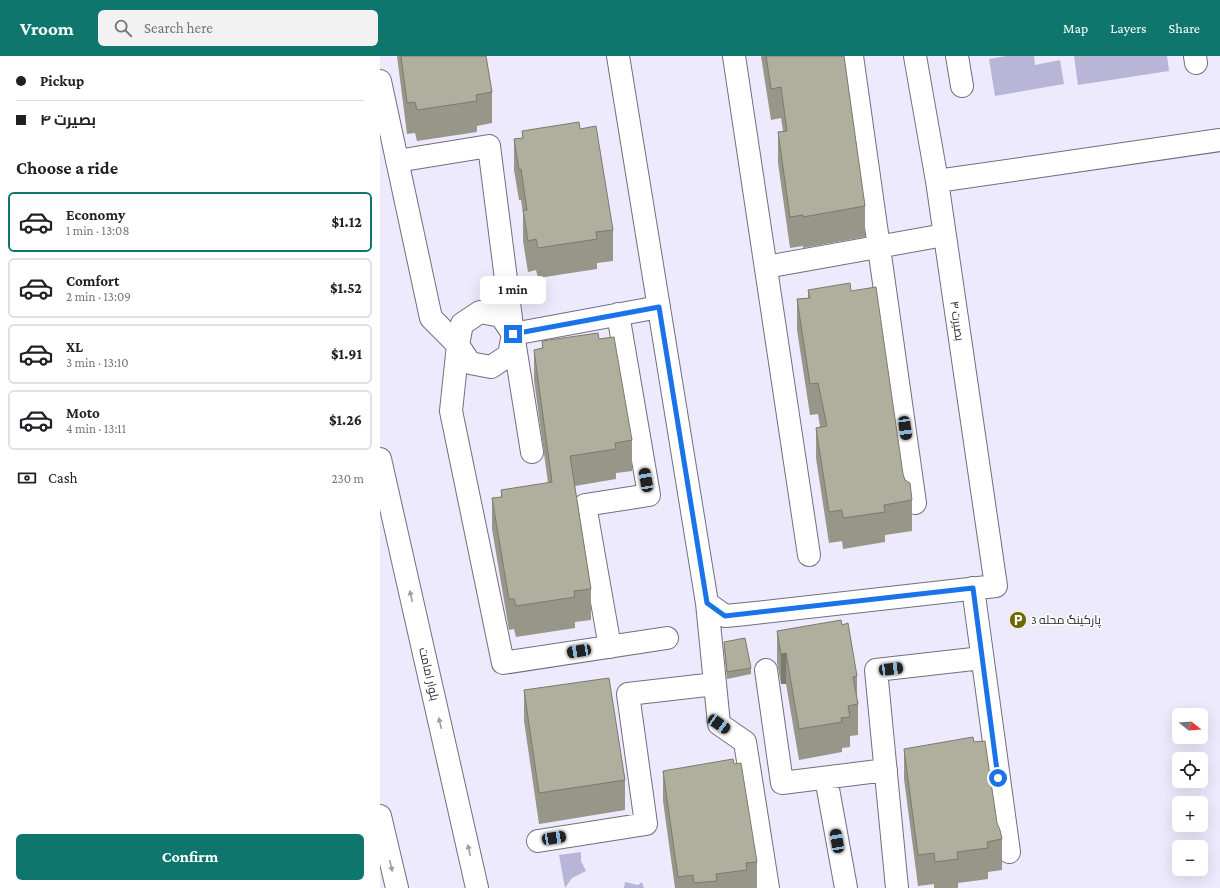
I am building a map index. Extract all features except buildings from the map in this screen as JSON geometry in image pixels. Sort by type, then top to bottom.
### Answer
[{"type":"street","points":[[618,56],[707,603],[719,724],[745,742],[768,888]]},
{"type":"street","points":[[734,56],[810,555]]},
{"type":"street","points":[[852,56],[915,503]]},
{"type":"street","name":"بصیرت ۴","points":[[915,56],[936,181],[996,586],[973,588]]},
{"type":"street","points":[[957,56],[962,86]]},
{"type":"street","points":[[380,81],[431,318],[458,345],[470,363],[491,367],[508,355],[513,334],[501,316],[480,312],[462,324],[458,345],[451,411],[503,662],[667,638]]},
{"type":"street","points":[[936,181],[1220,140]]},
{"type":"street","points":[[397,161],[488,146],[513,334],[532,452]]},
{"type":"street","points":[[766,267],[944,235]]},
{"type":"street","points":[[513,334],[659,307]]},
{"type":"street","points":[[610,647],[585,505],[649,495],[618,314]]},
{"type":"street","name":"بلوار امامت","points":[[380,460],[477,888]]},
{"type":"street","points":[[707,603],[725,616],[973,588],[1009,852]]},
{"type":"street","points":[[897,888],[876,670],[982,658]]},
{"type":"street","points":[[766,670],[782,783],[886,770]]},
{"type":"street","points":[[538,841],[646,824],[628,694],[715,684]]},
{"type":"street","points":[[826,778],[846,888]]},
{"type":"street","points":[[380,816],[397,888]]},
{"type":"shaded area","points":[[1006,56],[1034,56],[1035,65],[1060,60],[1064,84],[995,96],[989,59]]},
{"type":"shaded area","points":[[1074,56],[1167,56],[1169,71],[1078,85]]},
{"type":"shaded area","points":[[581,852],[581,861],[586,871],[572,878],[565,888],[559,855]]},
{"type":"shaded area","points":[[625,882],[638,885],[642,882],[644,888],[624,888]]},
{"type":"place","name":"پارکینگ محله 3","points":[[1018,620]]},
{"type":"route","points":[[513,334],[659,307],[707,603],[725,616],[973,588],[998,778]]}]
